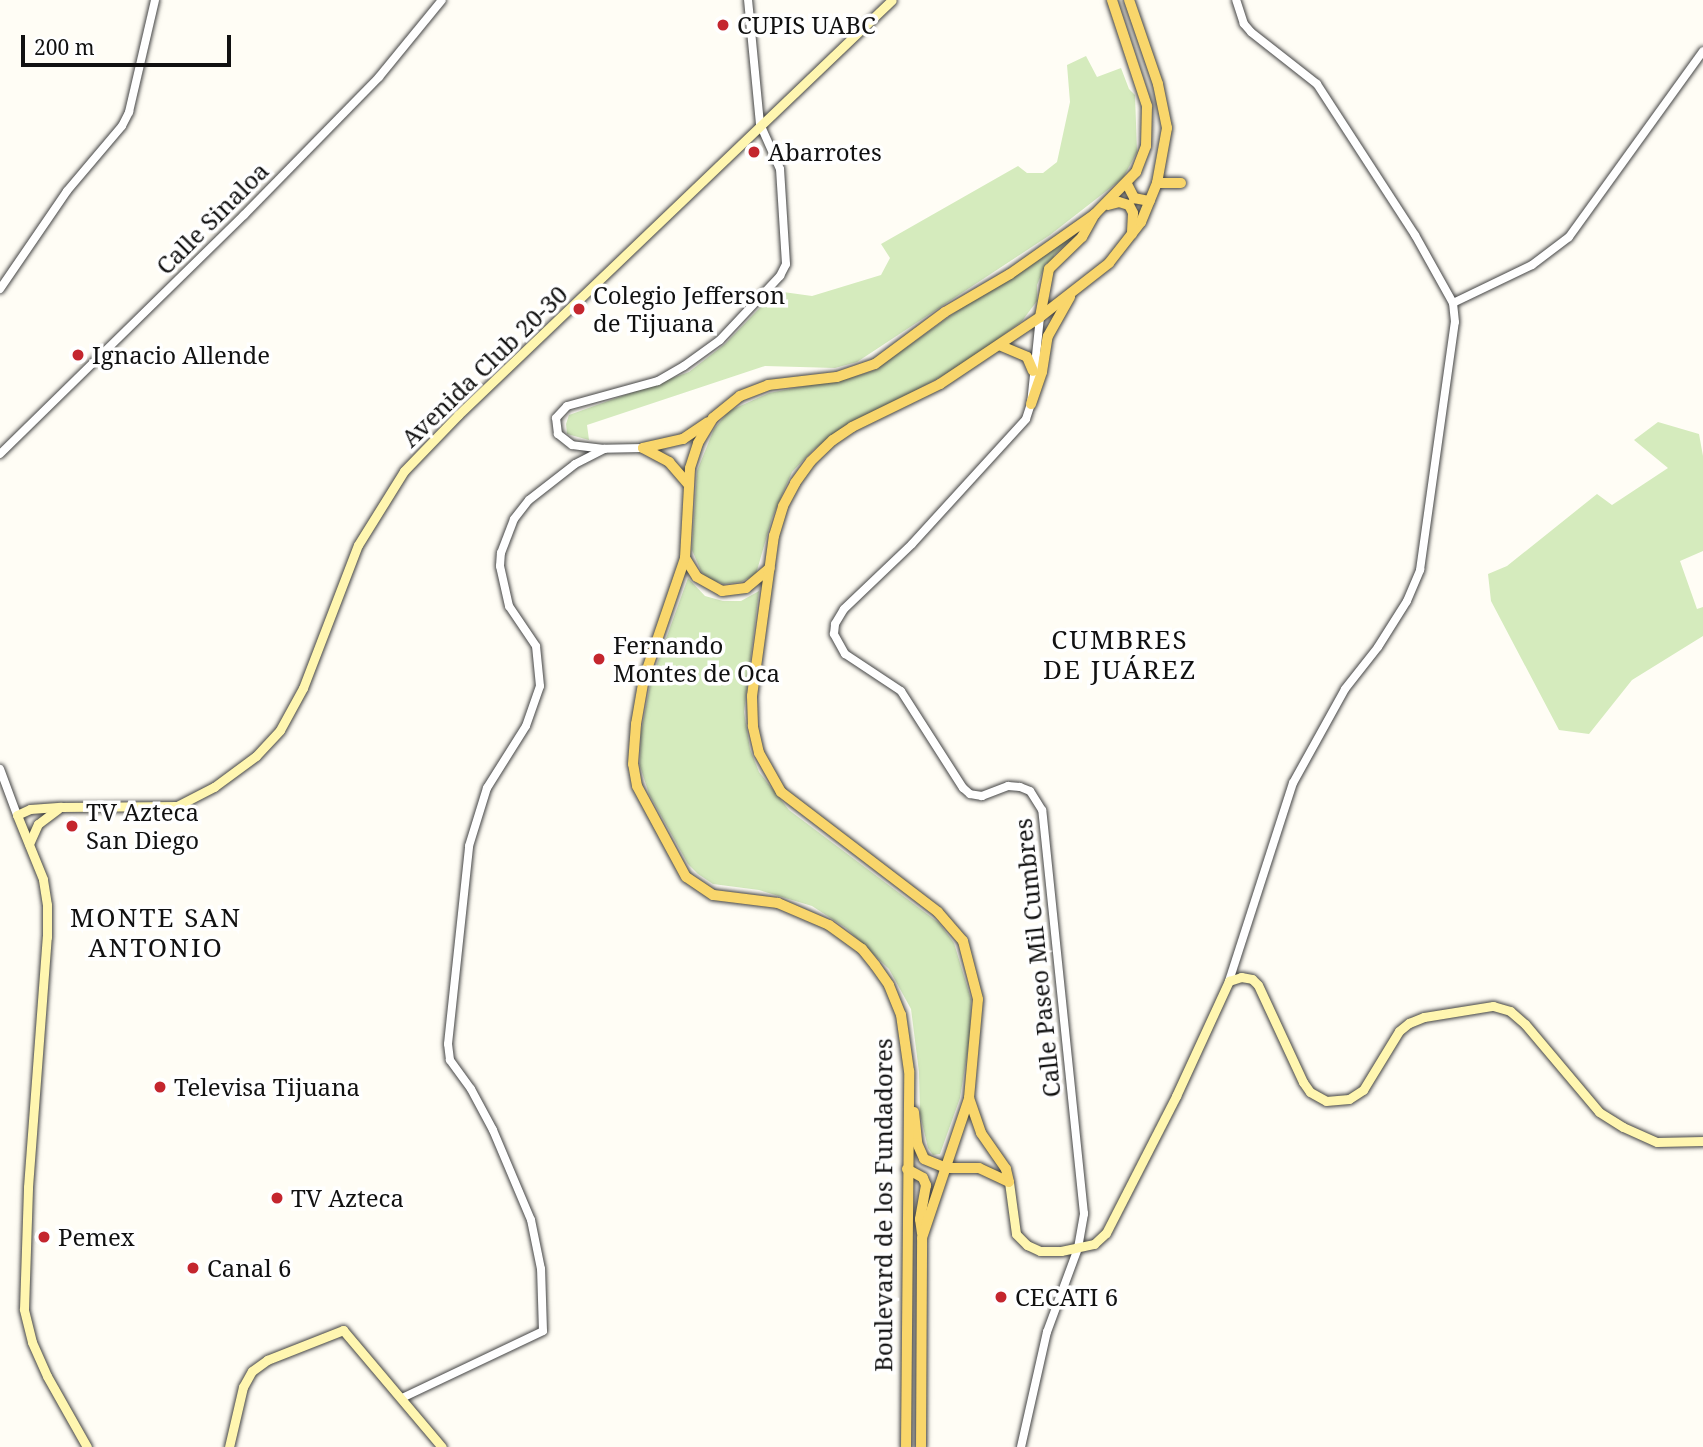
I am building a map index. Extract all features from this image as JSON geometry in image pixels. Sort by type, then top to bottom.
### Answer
[{"type":"main road","name":"Avenida Club 20-30","points":[[61,807],[177,806],[214,787],[256,756],[280,730],[303,688],[358,545],[404,471],[458,415],[892,0]]},
{"type":"main road","name":"Boulevard de los Fundadores","points":[[906,1447],[909,1053],[901,1015],[889,985],[862,949],[829,925],[790,906],[733,899],[698,887],[677,865],[641,797],[633,764],[640,699],[651,656],[685,558],[688,484],[698,443],[713,418],[740,396],[768,385],[837,377],[875,364],[945,312],[1010,274],[1095,214],[1127,184],[1143,156],[1149,126],[1143,89],[1112,0]]},
{"type":"main road","name":"Boulevard de los Fundadores","points":[[921,1447],[922,1238],[969,1098],[978,999],[963,942],[938,912],[781,792],[759,753],[753,726],[752,696],[774,536],[783,506],[795,484],[818,454],[852,427],[940,384],[1040,317],[1109,263],[1132,234],[1157,183],[1166,142],[1164,105],[1129,0]]},
{"type":"main road","points":[[1157,183],[1181,183]]},
{"type":"main road","points":[[1127,184],[1134,198],[1150,201]]},
{"type":"main road","points":[[1104,206],[1119,202],[1129,205],[1133,218],[1132,234]]},
{"type":"main road","points":[[1040,317],[1049,269],[1082,237],[1092,224],[1095,214]]},
{"type":"main road","points":[[1031,404],[1042,372],[1048,336],[1054,320],[1076,288]]},
{"type":"main road","points":[[999,345],[1027,357],[1034,371]]},
{"type":"main road","points":[[643,448],[684,439],[713,418]]},
{"type":"main road","points":[[643,448],[670,462],[688,484]]},
{"type":"main road","points":[[685,558],[697,577],[722,591],[746,588],[770,568]]},
{"type":"main road","points":[[61,807],[30,809],[17,815],[43,879],[47,937],[28,1187],[24,1309],[32,1342],[47,1376],[87,1447]]},
{"type":"main road","points":[[29,844],[42,820],[61,807]]},
{"type":"main road","points":[[969,1098],[981,1133],[1006,1169],[1016,1234],[1027,1245],[1040,1251],[1094,1244],[1106,1233],[1176,1096],[1229,981],[1241,977],[1252,979],[1258,985],[1303,1082],[1310,1092],[1326,1101],[1349,1098],[1363,1090],[1399,1031],[1409,1023],[1462,1010],[1493,1006],[1510,1012],[1525,1024],[1599,1112],[1623,1128],[1657,1142],[1703,1141]]},
{"type":"main road","points":[[909,1094],[920,1154],[930,1163],[946,1168],[979,1168],[1009,1182]]},
{"type":"main road","points":[[907,1169],[923,1178],[926,1185],[920,1219],[922,1238]]},
{"type":"main road","points":[[229,1447],[243,1387],[252,1371],[267,1360],[343,1330],[442,1447]]},
{"type":"street","points":[[0,289],[67,191],[122,125],[129,112],[155,0]]},
{"type":"street","name":"Calle Sinaloa","points":[[0,454],[244,215],[379,77],[442,0]]},
{"type":"street","points":[[643,448],[604,449],[565,441],[555,426],[560,412],[567,406],[657,381],[684,366],[720,340],[784,270],[786,259],[780,169],[760,124],[748,0]]},
{"type":"street","points":[[1229,981],[1293,783],[1338,701],[1378,647],[1407,601],[1420,570],[1454,322],[1453,303],[1415,235],[1317,84],[1251,32],[1244,24],[1236,0]]},
{"type":"street","points":[[1453,303],[1549,255],[1569,237],[1703,51]]},
{"type":"street","name":"Calle Paseo Mil Cumbres","points":[[1040,317],[1031,404],[1026,419],[950,504],[844,609],[835,624],[834,634],[845,654],[901,691],[955,780],[970,794],[982,796],[1008,786],[1020,787],[1030,791],[1042,810],[1084,1214],[1078,1248]]},
{"type":"street","points":[[402,1398],[543,1331],[541,1269],[531,1220],[493,1130],[471,1089],[450,1060],[448,1044],[469,846],[487,788],[526,726],[540,686],[536,646],[509,606],[500,566],[501,553],[514,519],[529,499],[575,464],[604,449]]},
{"type":"street","points":[[0,769],[17,815]]},
{"type":"street","points":[[1021,1447],[1047,1332],[1078,1248]]},
{"type":"green space","points":[[1086,56],[1097,77],[1121,68],[1129,89],[1135,95],[1137,152],[1123,178],[1050,235],[857,362],[835,368],[765,366],[587,425],[589,440],[567,434],[569,415],[689,372],[725,344],[776,291],[812,296],[881,275],[890,258],[881,244],[1018,166],[1027,173],[1043,173],[1057,162],[1070,102],[1067,65]]},
{"type":"green space","points":[[1079,232],[1054,255],[1053,262],[1046,263],[1037,285],[1037,301],[1022,321],[966,363],[839,432],[814,449],[792,472],[772,518],[756,574],[741,582],[724,584],[708,579],[701,571],[692,550],[697,471],[714,429],[729,411],[769,393],[875,370],[964,306]]},
{"type":"green space","points":[[1658,422],[1699,434],[1703,456],[1703,551],[1680,561],[1697,609],[1703,607],[1703,636],[1632,680],[1589,734],[1559,730],[1491,601],[1488,574],[1507,566],[1597,494],[1612,505],[1668,468],[1634,440]]},
{"type":"green space","points":[[688,578],[705,596],[723,601],[741,601],[759,591],[744,712],[750,749],[759,772],[789,810],[939,923],[954,943],[971,999],[970,1036],[960,1098],[940,1154],[933,1155],[928,1148],[920,1114],[919,1072],[911,1009],[889,969],[846,928],[812,906],[759,890],[713,884],[698,874],[688,864],[649,794],[640,766],[641,733],[651,680]]},
{"type":"place","name":"CUPIS UABC","points":[[723,25]]},
{"type":"place","name":"Abarrotes","points":[[754,152]]},
{"type":"place","name":"Colegio Jefferson de Tijuana","points":[[579,309]]},
{"type":"place","name":"Ignacio Allende","points":[[78,355]]},
{"type":"place","name":"Fernando Montes de Oca","points":[[599,659]]},
{"type":"place","name":"TV Azteca San Diego","points":[[72,826]]},
{"type":"place","name":"Televisa Tijuana","points":[[160,1087]]},
{"type":"place","name":"TV Azteca","points":[[277,1198]]},
{"type":"place","name":"Pemex","points":[[44,1237]]},
{"type":"place","name":"Canal 6","points":[[193,1268]]},
{"type":"place","name":"CECATI 6","points":[[1001,1297]]},
{"type":"district","name":"CUMBRES DE JUÁREZ","points":[[1120,655]]},
{"type":"district","name":"MONTE SAN ANTONIO","points":[[156,933]]}]
